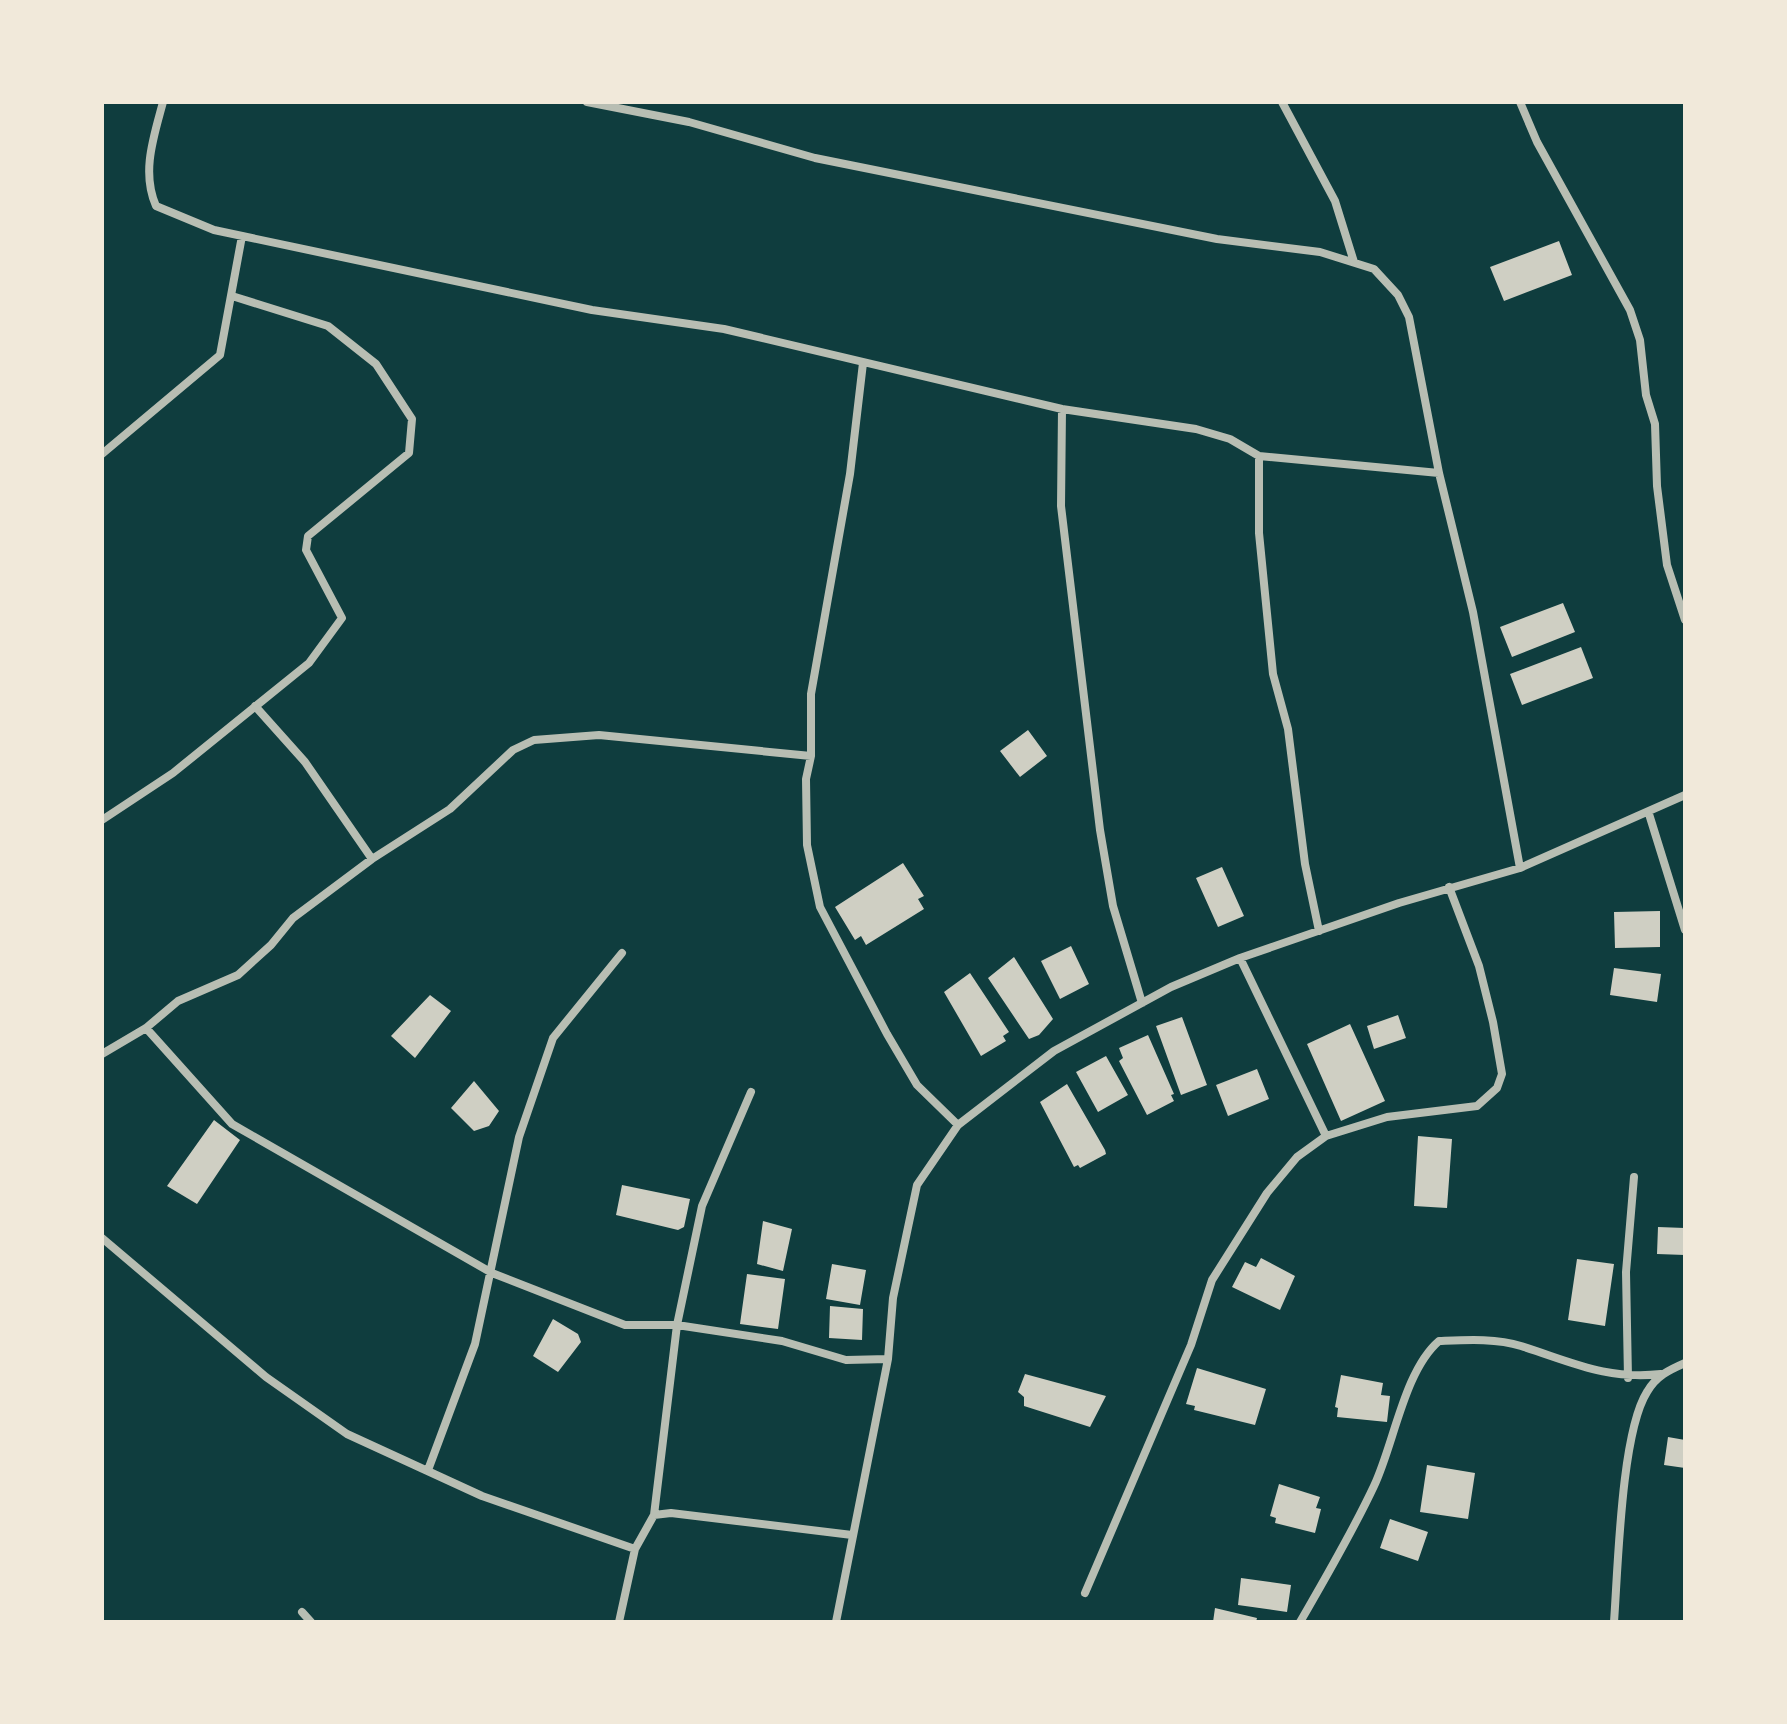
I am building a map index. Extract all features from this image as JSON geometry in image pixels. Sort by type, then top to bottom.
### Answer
[{"type":"street","points":[[163,102],[148,176],[156,206],[187,222],[592,310],[724,329],[1062,409],[1196,429],[1230,439],[1259,456],[1439,473]]},
{"type":"street","points":[[587,102],[689,122],[815,158],[1217,239],[1320,252],[1374,269],[1398,295],[1409,317],[1439,473],[1473,612],[1520,868]]},
{"type":"street","points":[[1282,102],[1335,201],[1354,262]]},
{"type":"street","points":[[1520,102],[1537,142],[1630,310],[1640,340],[1646,395],[1655,424],[1657,486],[1667,565],[1685,620]]},
{"type":"street","points":[[102,454],[220,355],[242,236]]},
{"type":"street","points":[[102,820],[173,773],[309,663],[342,618],[306,550],[308,536],[409,453],[412,419],[376,364],[328,326],[232,296]]},
{"type":"street","points":[[863,363],[850,474],[811,694],[811,756],[806,779],[807,845],[820,907],[917,1085],[958,1125]]},
{"type":"street","points":[[1062,409],[1061,506],[1100,830],[1113,906],[1142,1003]]},
{"type":"street","points":[[1259,456],[1259,533],[1273,674],[1288,729],[1305,864],[1319,931]]},
{"type":"street","points":[[255,706],[305,762],[372,859]]},
{"type":"street","points":[[103,1052],[146,1028],[178,1001],[238,975],[271,945],[293,918],[372,859],[450,809],[513,750],[534,740],[599,735],[811,756]]},
{"type":"street","points":[[836,1622],[888,1359],[893,1298],[917,1185],[958,1125],[1054,1051],[1171,987],[1240,958],[1319,931],[1449,887],[1520,868],[1649,814],[1685,795]]},
{"type":"street","points":[[1649,814],[1685,930]]},
{"type":"street","points":[[1085,1593],[1185,1359],[1212,1280],[1267,1193],[1297,1157],[1326,1136],[1387,1117],[1477,1106],[1497,1088],[1502,1074],[1493,1022],[1479,966],[1449,887]]},
{"type":"street","points":[[428,1470],[460,1389],[492,1273],[519,1137],[553,1038],[622,953]]},
{"type":"street","points":[[1240,958],[1326,1136]]},
{"type":"street","points":[[146,1028],[232,1124],[330,1183],[424,1231],[492,1273],[625,1325],[677,1325],[782,1341],[846,1360],[888,1359]]},
{"type":"street","points":[[619,1622],[635,1549],[654,1515],[677,1325],[702,1206],[751,1092]]},
{"type":"street","points":[[1628,1378],[1626,1272],[1634,1177]]},
{"type":"street","points":[[102,1238],[266,1377],[347,1434],[482,1496],[635,1549]]},
{"type":"street","points":[[1300,1622],[1349,1538],[1376,1483],[1410,1385],[1428,1351],[1439,1341],[1519,1345],[1555,1359],[1628,1378],[1661,1374],[1685,1363]]},
{"type":"street","points":[[1614,1622],[1637,1413],[1646,1392],[1661,1374]]},
{"type":"street","points":[[654,1515],[671,1513],[852,1535]]},
{"type":"street","points":[[302,1612],[311,1622]]},
{"type":"building","points":[[1559,241],[1572,275],[1504,301],[1490,267]]},
{"type":"building","points":[[1563,603],[1575,632],[1512,657],[1500,627]]},
{"type":"building","points":[[1581,647],[1593,678],[1522,705],[1510,674]]},
{"type":"building","points":[[1028,730],[1047,756],[1020,777],[1000,751]]},
{"type":"building","points":[[903,863],[924,896],[918,899],[924,909],[866,945],[861,936],[855,940],[835,907]]},
{"type":"building","points":[[1222,867],[1244,916],[1218,927],[1196,878]]},
{"type":"building","points":[[1660,911],[1660,947],[1615,948],[1614,912]]},
{"type":"building","points":[[1071,946],[1089,984],[1060,999],[1041,961]]},
{"type":"building","points":[[1014,957],[1053,1019],[1039,1035],[1029,1039],[988,978]]},
{"type":"building","points":[[1614,968],[1661,974],[1657,1002],[1610,995]]},
{"type":"building","points":[[970,973],[1009,1032],[1003,1036],[1006,1041],[981,1056],[944,992]]},
{"type":"building","points":[[430,995],[451,1011],[415,1058],[391,1036]]},
{"type":"building","points":[[1398,1015],[1406,1038],[1374,1049],[1367,1026]]},
{"type":"building","points":[[1182,1017],[1207,1085],[1181,1095],[1156,1026]]},
{"type":"building","points":[[1350,1024],[1385,1101],[1341,1121],[1307,1044]]},
{"type":"building","points":[[1148,1035],[1174,1094],[1171,1095],[1174,1101],[1147,1115],[1119,1061],[1123,1058],[1119,1048]]},
{"type":"building","points":[[1106,1056],[1128,1095],[1098,1112],[1076,1072]]},
{"type":"building","points":[[1257,1069],[1269,1099],[1228,1116],[1216,1085]]},
{"type":"building","points":[[474,1081],[499,1111],[489,1126],[474,1131],[451,1108]]},
{"type":"building","points":[[1067,1084],[1106,1154],[1080,1168],[1078,1165],[1074,1167],[1040,1102]]},
{"type":"building","points":[[214,1120],[240,1140],[197,1204],[167,1186]]},
{"type":"building","points":[[1418,1136],[1452,1139],[1447,1208],[1414,1206]]},
{"type":"building","points":[[622,1185],[690,1199],[684,1227],[678,1230],[616,1215]]},
{"type":"building","points":[[763,1221],[792,1229],[783,1271],[757,1264]]},
{"type":"building","points":[[1658,1227],[1685,1228],[1685,1255],[1657,1254]]},
{"type":"building","points":[[1261,1258],[1295,1276],[1280,1310],[1232,1287],[1245,1262],[1256,1267]]},
{"type":"building","points":[[1577,1259],[1614,1264],[1605,1326],[1568,1320]]},
{"type":"building","points":[[832,1264],[866,1270],[860,1305],[826,1299]]},
{"type":"building","points":[[747,1274],[785,1279],[778,1329],[740,1324]]},
{"type":"building","points":[[830,1306],[863,1309],[862,1340],[829,1338]]},
{"type":"building","points":[[553,1319],[578,1334],[581,1342],[558,1372],[533,1356]]},
{"type":"building","points":[[1197,1368],[1266,1389],[1255,1425],[1194,1410],[1195,1406],[1186,1404]]},
{"type":"building","points":[[1025,1374],[1106,1396],[1090,1427],[1024,1406],[1024,1397],[1018,1392]]},
{"type":"building","points":[[1341,1375],[1383,1383],[1381,1395],[1390,1396],[1387,1422],[1337,1417],[1338,1408],[1335,1407]]},
{"type":"building","points":[[1668,1437],[1685,1440],[1685,1468],[1664,1465]]},
{"type":"building","points":[[1427,1465],[1475,1473],[1468,1519],[1420,1512]]},
{"type":"building","points":[[1279,1484],[1320,1497],[1316,1508],[1321,1509],[1315,1533],[1275,1523],[1276,1518],[1270,1516]]},
{"type":"building","points":[[1390,1519],[1428,1532],[1418,1561],[1380,1548]]},
{"type":"building","points":[[1241,1578],[1291,1585],[1287,1612],[1238,1605]]},
{"type":"building","points":[[1215,1608],[1257,1618],[1256,1622],[1213,1622]]}]
